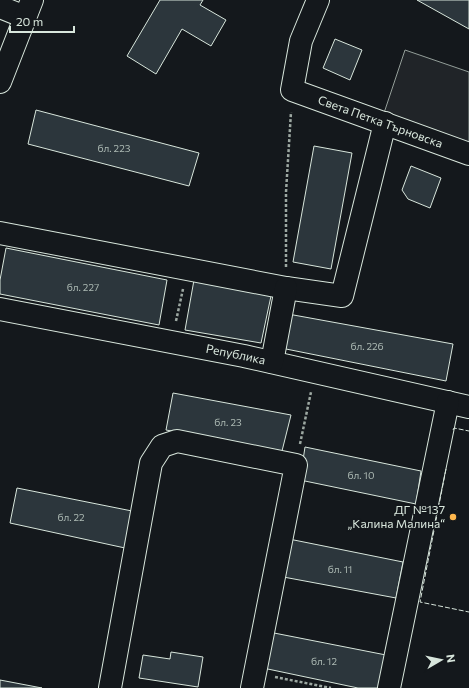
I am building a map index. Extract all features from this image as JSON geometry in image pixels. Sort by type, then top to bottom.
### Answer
[{"type":"street","points":[[292,90],[301,41],[318,0]]},
{"type":"street","points":[[0,7],[28,9],[0,82]]},
{"type":"street","name":"Света Петка Търновска","points":[[292,90],[469,154]]},
{"type":"street","points":[[0,233],[286,288],[342,296],[385,123]]},
{"type":"street","points":[[272,362],[286,288]]},
{"type":"street","name":"Република","points":[[0,309],[272,362],[469,406]]},
{"type":"street","points":[[389,688],[448,402]]},
{"type":"street","points":[[110,688],[151,463],[162,446],[177,442],[296,465],[253,681]]},
{"type":"path","points":[[286,288],[286,192],[292,90]]},
{"type":"path","points":[[171,342],[187,269]]},
{"type":"path","points":[[296,465],[315,372]]},
{"type":"path","points":[[253,681],[332,688]]},
{"type":"shaded area","points":[[405,50],[469,72],[469,143],[384,113]]},
{"type":"building","points":[[160,0],[203,0],[200,5],[226,20],[211,46],[182,29],[156,74],[127,56]]},
{"type":"building","points":[[417,0],[469,0],[469,29]]},
{"type":"building","points":[[335,39],[362,50],[350,80],[323,68]]},
{"type":"building","points":[[36,110],[199,153],[189,186],[28,144]]},
{"type":"building","points":[[314,146],[352,153],[331,269],[293,262]]},
{"type":"building","points":[[411,166],[441,178],[430,208],[408,199],[402,190]]},
{"type":"building","points":[[6,248],[167,280],[159,325],[0,294],[0,280]]},
{"type":"building","points":[[194,280],[271,296],[261,343],[185,330]]},
{"type":"building","points":[[288,314],[453,344],[446,381],[281,348]]},
{"type":"building","points":[[173,393],[291,415],[282,451],[166,430]]},
{"type":"building","points":[[305,447],[421,471],[416,504],[300,480]]},
{"type":"building","points":[[17,488],[132,511],[125,548],[10,523]]},
{"type":"building","points":[[284,538],[403,562],[396,598],[278,576]]},
{"type":"building","points":[[269,632],[386,655],[378,688],[358,688],[263,668]]},
{"type":"building","points":[[171,652],[203,657],[198,687],[139,678],[143,655],[170,659]]},
{"type":"building","points":[[0,680],[42,688],[0,688]]},
{"type":"fence","points":[[453,430],[454,428],[469,431]]},
{"type":"fence","points":[[446,469],[420,602],[469,612]]},
{"type":"place","name":"ДГ №137 „Калина Малина“","points":[[453,517]]}]
